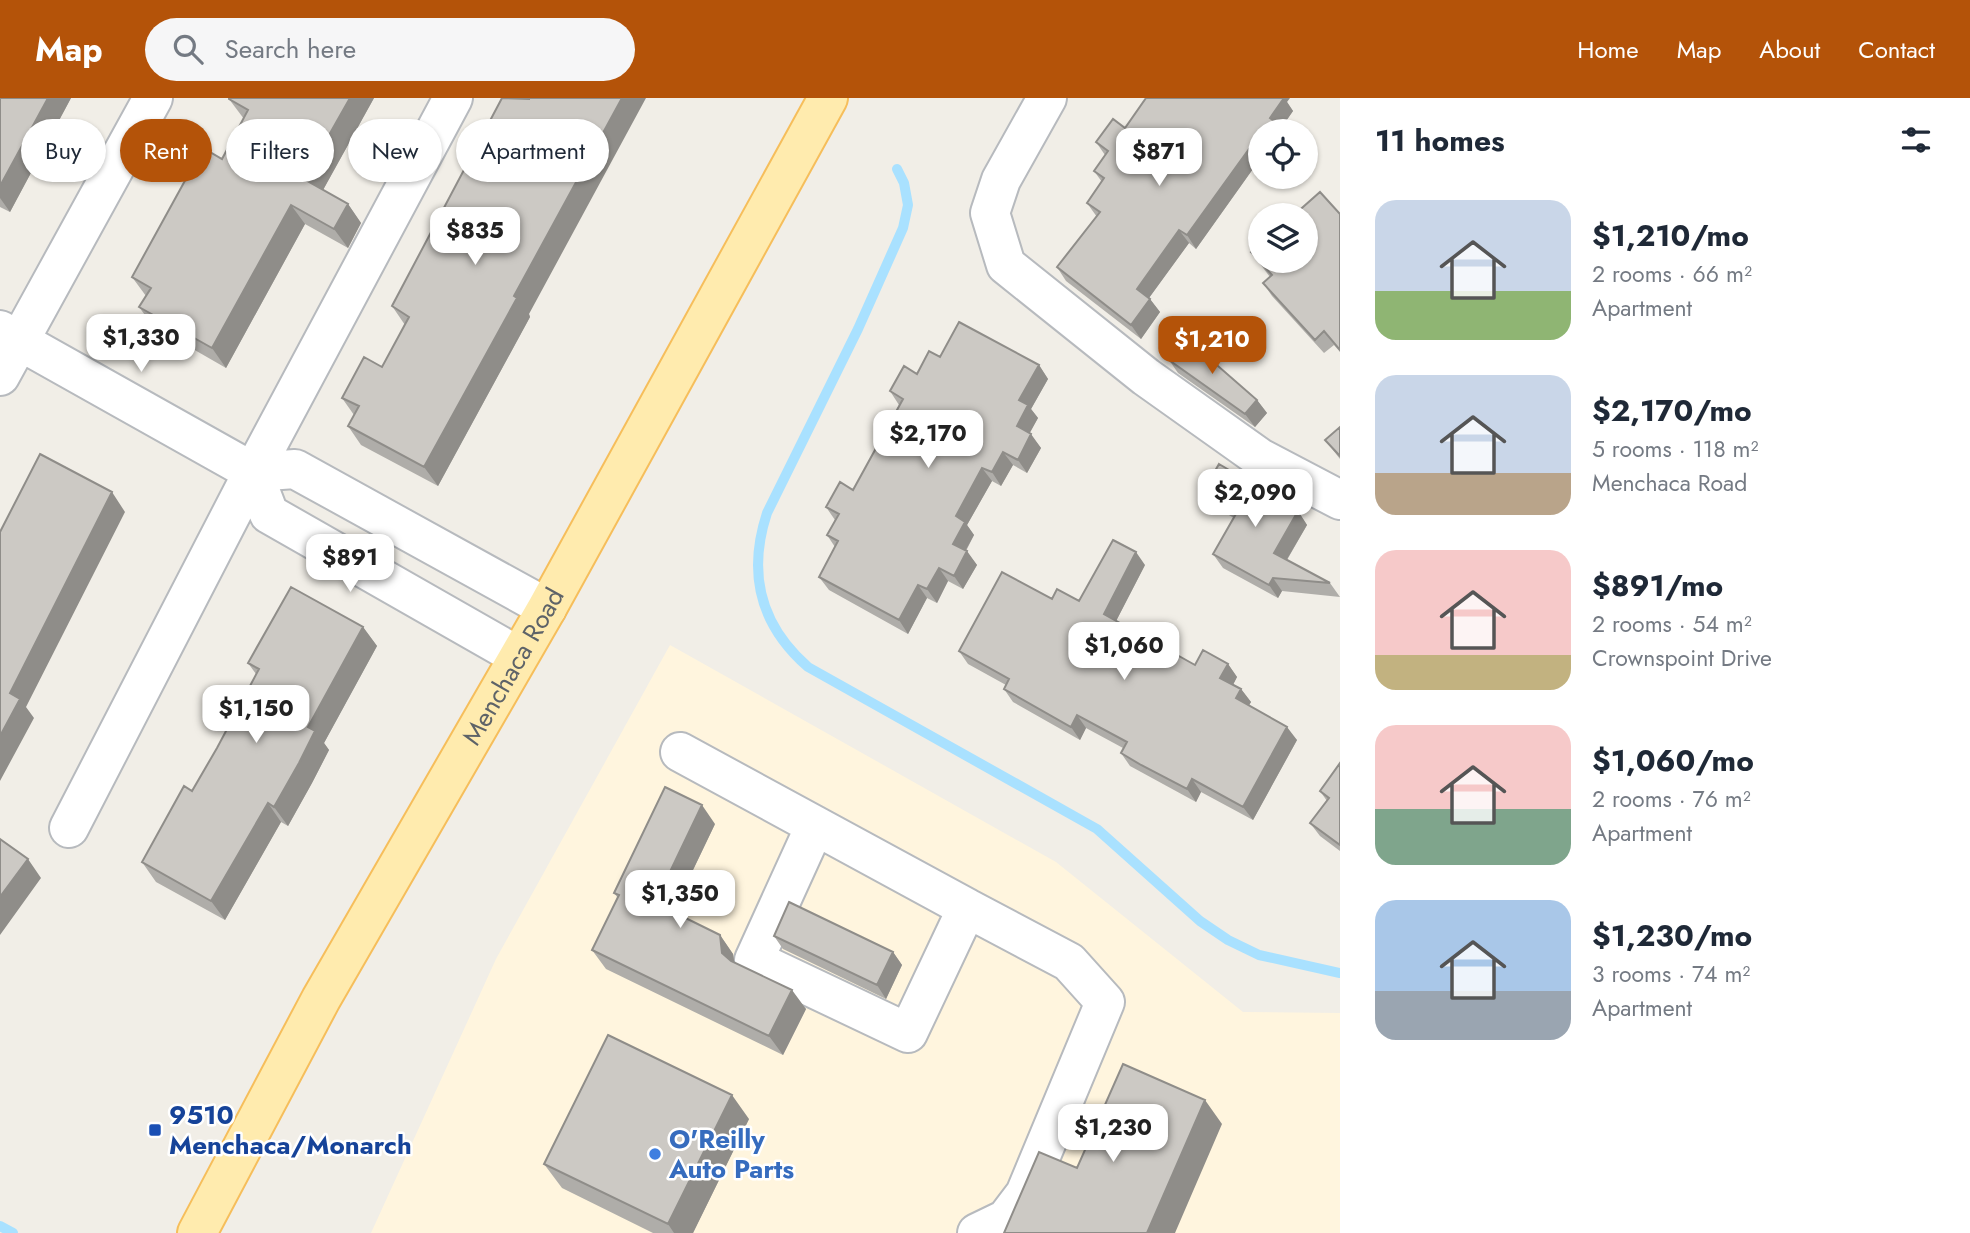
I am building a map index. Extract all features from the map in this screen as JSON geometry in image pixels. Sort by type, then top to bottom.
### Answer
[{"type":"main road","name":"Menchaca Road","points":[[197,1233],[321,999],[547,608],[828,98]]},
{"type":"street","points":[[0,376],[10,335],[152,98]]},
{"type":"street","points":[[69,828],[253,472],[453,98]]},
{"type":"street","points":[[1047,98],[1001,180],[989,213],[1006,265],[1146,377],[1260,458],[1340,500]]},
{"type":"street","points":[[10,335],[253,472],[295,469],[547,608]]},
{"type":"street","points":[[253,472],[269,514],[518,656]]},
{"type":"street","points":[[680,752],[1069,962],[1105,1002],[1025,1194],[1006,1219],[977,1233]]},
{"type":"street","points":[[815,826],[754,960],[908,1033],[967,908]]},
{"type":"shaded area","points":[[670,645],[1056,862],[1243,1012],[1340,1013],[1340,1233],[371,1233],[496,959]]},
{"type":"building","points":[[0,98],[48,98],[37,119],[21,119],[21,148],[0,186]]},
{"type":"building","points":[[350,98],[334,126],[334,119],[243,119],[248,110],[229,99]]},
{"type":"building","points":[[502,98],[622,98],[609,122],[609,119],[491,119]]},
{"type":"building","points":[[1146,98],[1284,98],[1271,119],[1248,119],[1248,150],[1187,235],[1179,230],[1137,289],[1150,299],[1131,325],[1057,267],[1100,212],[1087,203],[1104,178],[1094,171],[1108,151],[1096,142],[1113,119],[1125,128]]},
{"type":"building","points":[[226,151],[226,182],[309,182],[348,204],[334,229],[291,205],[212,348],[139,307],[151,288],[132,277],[184,182],[212,182],[212,153],[222,159]]},
{"type":"building","points":[[458,182],[576,182],[514,296],[517,298],[424,467],[348,426],[359,406],[342,398],[364,357],[382,367],[409,317],[392,306]]},
{"type":"building","points":[[1320,192],[1340,214],[1340,350],[1324,331],[1315,340],[1263,283],[1272,275],[1270,273],[1318,273],[1318,203],[1308,203]]},
{"type":"building","points":[[959,322],[1039,365],[1019,400],[1028,405],[1017,426],[1031,434],[1018,460],[1003,452],[992,472],[982,468],[956,516],[965,522],[953,544],[967,551],[954,576],[939,568],[927,589],[918,585],[899,620],[819,577],[838,541],[827,535],[839,514],[826,507],[840,482],[853,490],[903,399],[890,391],[904,366],[917,374],[929,351],[940,357]]},
{"type":"building","points":[[1187,339],[1257,400],[1245,414],[1169,360]]},
{"type":"building","points":[[1340,427],[1340,456],[1325,440]]},
{"type":"building","points":[[40,454],[112,492],[10,693],[20,699],[0,736],[0,532]]},
{"type":"building","points":[[1219,464],[1298,511],[1274,553],[1330,583],[1273,578],[1269,585],[1213,554],[1237,512],[1203,492]]},
{"type":"building","points":[[1113,540],[1136,552],[1104,614],[1195,665],[1203,650],[1228,664],[1220,678],[1241,689],[1236,698],[1287,727],[1243,807],[1192,779],[1187,789],[1141,765],[1121,753],[1127,742],[1077,715],[1071,727],[1004,689],[1009,679],[959,651],[1002,572],[1052,599],[1057,589],[1079,601]]},
{"type":"building","points":[[291,587],[363,627],[308,727],[315,731],[299,763],[274,807],[268,803],[211,901],[142,862],[184,786],[192,791],[217,748],[259,669],[248,663]]},
{"type":"building","points":[[1340,763],[1340,845],[1310,823],[1329,798],[1320,791]]},
{"type":"building","points":[[665,787],[702,805],[655,903],[720,935],[722,953],[731,961],[792,990],[769,1036],[592,950],[619,895],[614,893]]},
{"type":"building","points":[[0,839],[28,859],[0,897]]},
{"type":"building","points":[[789,902],[893,952],[877,985],[774,936]]},
{"type":"building","name":"O'Reilly Auto Parts","points":[[608,1035],[732,1095],[668,1224],[544,1164]]},
{"type":"building","points":[[1123,1064],[1205,1100],[1147,1233],[1004,1233],[1039,1152],[1077,1168]]},
{"type":"waterway","points":[[897,169],[904,183],[908,205],[903,228],[858,329],[767,513],[758,557],[762,597],[769,616],[779,634],[808,667],[1097,829],[1200,921],[1228,940],[1259,955],[1340,973]]},
{"type":"waterway","points":[[0,1226],[13,1233]]},
{"type":"place","name":"9510 Menchaca/Monarch","points":[[155,1130]]},
{"type":"place","name":"O'Reilly Auto Parts","points":[[655,1154]]}]
